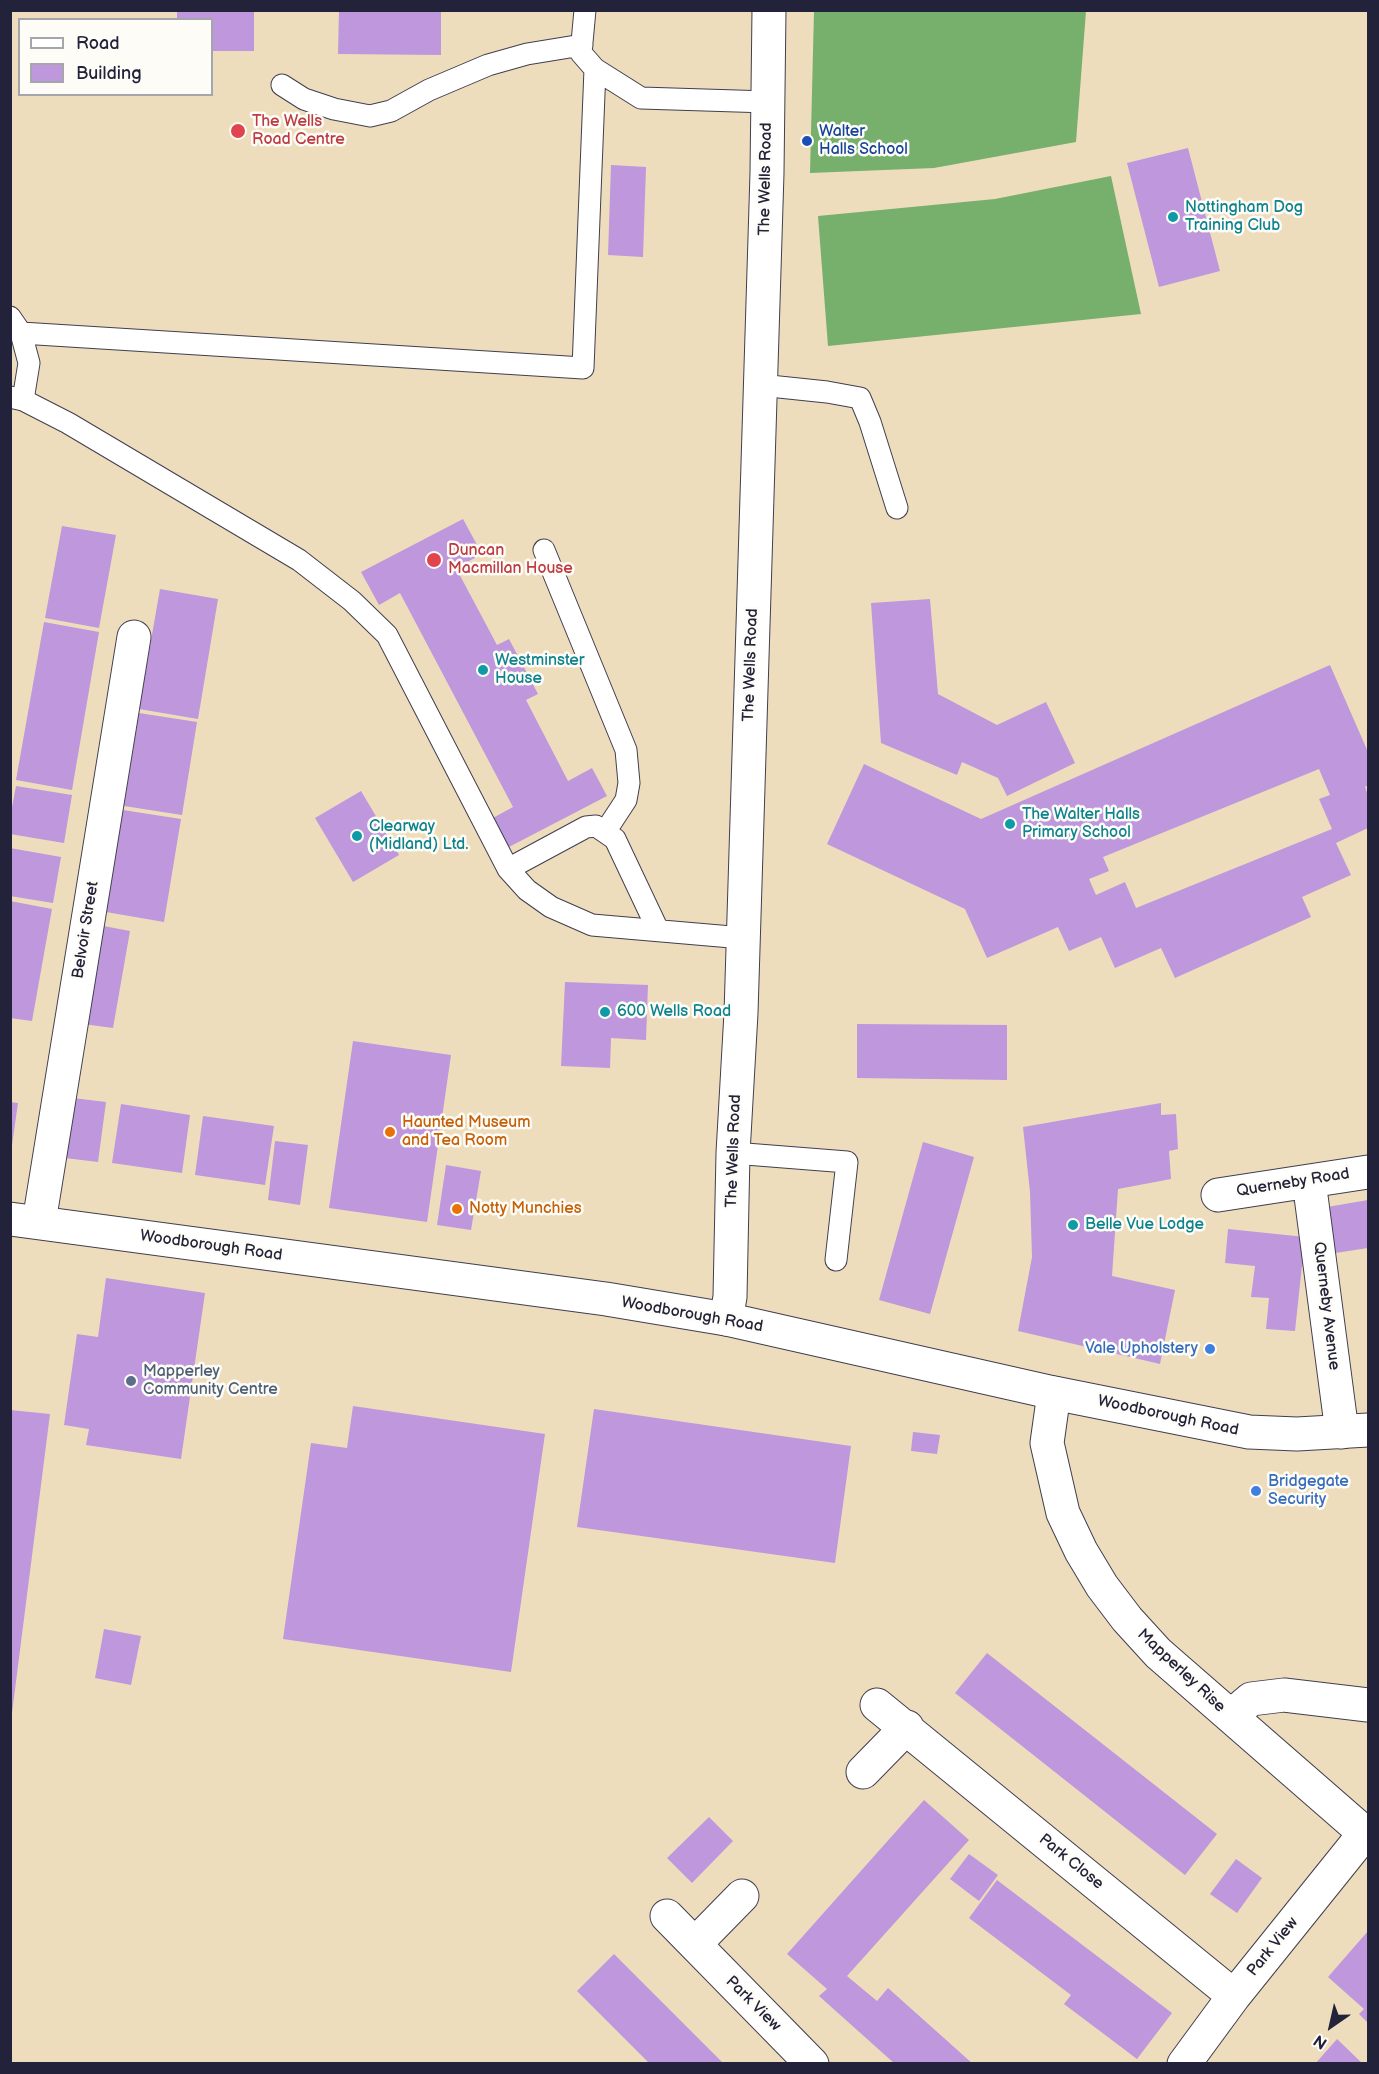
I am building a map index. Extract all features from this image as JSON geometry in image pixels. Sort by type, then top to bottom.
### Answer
[{"type":"street","name":"The Wells Road","points":[[726,1319],[730,1297],[733,1153],[743,938],[769,10]]},
{"type":"street","name":"Belvoir Street","points":[[25,1221],[70,1080],[134,637]]},
{"type":"street","name":"Querneby Road","points":[[1218,1195],[1368,1172]]},
{"type":"street","name":"Querneby Avenue","points":[[1309,1180],[1355,1431]]},
{"type":"street","name":"Woodborough Road","points":[[25,1221],[606,1299],[726,1319],[1054,1393],[1249,1432],[1297,1434],[1355,1431]]},
{"type":"street","name":"Mapperley Rise","points":[[1054,1393],[1047,1443],[1064,1513],[1081,1551],[1102,1586],[1127,1619],[1158,1653],[1367,1835]]},
{"type":"street","points":[[1231,1716],[1251,1699],[1284,1695],[1368,1705]]},
{"type":"street","name":"Park Close","points":[[877,1705],[907,1727],[1234,1996]]},
{"type":"street","points":[[864,1773],[907,1727]]},
{"type":"street","name":"Park View","points":[[1184,2064],[1234,1996],[1367,1835]]},
{"type":"street","points":[[695,1944],[742,1896]]},
{"type":"street","name":"Park View","points":[[667,1916],[812,2064]]},
{"type":"lane","points":[[585,10],[581,53],[595,69],[641,98],[768,102]]},
{"type":"lane","points":[[282,85],[304,99],[334,109],[370,116],[391,111],[429,90],[488,65],[527,54],[582,45]]},
{"type":"lane","points":[[595,69],[583,368],[16,325],[29,363],[17,399],[68,423],[299,560],[352,600],[387,635],[508,869],[527,890],[550,908],[592,925],[743,938]]},
{"type":"lane","points":[[760,385],[860,398],[870,422],[897,508]]},
{"type":"lane","points":[[544,550],[626,750],[629,783],[626,800],[605,832]]},
{"type":"lane","points":[[508,869],[586,827],[596,826],[615,839],[658,930]]},
{"type":"lane","points":[[733,1153],[847,1162],[836,1260]]},
{"type":"green space","points":[[814,11],[1086,11],[1076,142],[934,168],[810,173]]},
{"type":"green space","points":[[1111,176],[1141,314],[828,346],[818,216],[995,199]]},
{"type":"building","points":[[177,10],[254,10],[254,51],[213,51],[213,18],[177,18]]},
{"type":"building","points":[[339,10],[441,10],[441,55],[338,54]]},
{"type":"building","name":"Nottingham Dog Training Club","points":[[1188,148],[1220,271],[1159,287],[1127,163]]},
{"type":"building","points":[[611,165],[646,167],[643,257],[608,255]]},
{"type":"building","name":"Westminster House","points":[[463,519],[482,554],[456,568],[497,645],[509,639],[538,694],[526,700],[568,781],[592,768],[607,796],[507,848],[491,819],[513,807],[400,593],[379,605],[361,572]]},
{"type":"building","points":[[62,526],[116,535],[99,628],[45,618]]},
{"type":"building","points":[[160,589],[218,599],[198,719],[139,709]]},
{"type":"building","points":[[930,599],[938,694],[997,725],[1046,702],[1075,763],[1007,796],[998,778],[962,762],[957,775],[881,743],[871,603]]},
{"type":"building","points":[[44,622],[99,632],[72,790],[16,780]]},
{"type":"building","name":"The Walter Halls Primary School","points":[[1330,665],[1368,752],[1368,785],[1365,787],[1368,795],[1368,828],[1336,843],[1351,875],[1302,897],[1311,917],[1175,978],[1161,948],[1115,968],[1101,937],[1069,951],[1058,927],[987,958],[965,909],[827,844],[864,764],[981,819]],"holes":[[[1319,769],[1330,795],[1319,799],[1332,829],[1136,908],[1125,882],[1096,895],[1089,879],[1109,871],[1103,857]]]},
{"type":"building","points":[[139,713],[197,722],[182,815],[124,806]]},
{"type":"building","points":[[16,786],[72,795],[64,843],[10,834],[10,818]]},
{"type":"building","name":"Clearway (Midland) Ltd.","points":[[361,791],[399,855],[353,882],[315,818]]},
{"type":"building","points":[[123,810],[181,819],[164,922],[106,912]]},
{"type":"building","points":[[10,848],[61,857],[53,903],[10,896]]},
{"type":"building","points":[[10,901],[52,909],[32,1021],[10,1018]]},
{"type":"building","points":[[93,924],[130,931],[113,1028],[76,1023]]},
{"type":"building","name":"600 Wells Road","points":[[565,982],[648,985],[646,1040],[611,1038],[610,1068],[561,1066]]},
{"type":"building","points":[[857,1024],[1007,1025],[1007,1080],[857,1078]]},
{"type":"building","name":"Haunted Museum and Tea Room","points":[[353,1041],[451,1055],[427,1222],[329,1208]]},
{"type":"building","points":[[73,1098],[106,1102],[98,1162],[65,1158]]},
{"type":"building","points":[[10,1102],[18,1103],[12,1145],[10,1145]]},
{"type":"building","name":"Belle Vue Lodge","points":[[1161,1103],[1161,1115],[1176,1114],[1178,1149],[1169,1151],[1171,1179],[1118,1189],[1112,1276],[1175,1290],[1160,1364],[1018,1331],[1032,1257],[1030,1192],[1023,1127]]},
{"type":"building","points":[[121,1104],[190,1115],[182,1173],[112,1163]]},
{"type":"building","points":[[203,1116],[274,1126],[265,1185],[195,1175]]},
{"type":"building","points":[[275,1141],[308,1145],[300,1205],[268,1200]]},
{"type":"building","points":[[923,1142],[974,1157],[930,1314],[879,1300]]},
{"type":"building","name":"Notty Munchies","points":[[446,1165],[481,1171],[471,1230],[437,1225]]},
{"type":"building","points":[[1368,1200],[1368,1248],[1329,1254],[1321,1208]]},
{"type":"building","points":[[1228,1229],[1305,1237],[1295,1331],[1266,1329],[1269,1298],[1251,1297],[1255,1266],[1225,1263]]},
{"type":"building","name":"Mapperley Community Centre","points":[[106,1278],[205,1293],[181,1459],[86,1445],[89,1429],[64,1425],[77,1334],[98,1337]]},
{"type":"building","points":[[353,1406],[545,1434],[511,1672],[283,1639],[311,1443],[347,1448]]},
{"type":"building","points":[[594,1409],[851,1446],[835,1563],[577,1527]]},
{"type":"building","points":[[10,1410],[50,1414],[12,1713],[10,1713]]},
{"type":"building","points":[[913,1432],[940,1435],[937,1454],[911,1451]]},
{"type":"building","points":[[104,1629],[141,1636],[131,1685],[95,1678]]},
{"type":"building","points":[[987,1653],[1217,1834],[1185,1875],[955,1693]]},
{"type":"building","points":[[924,1800],[969,1840],[847,1976],[877,2001],[888,1988],[973,2064],[895,2064],[819,1996],[827,1989],[787,1954]]},
{"type":"building","points":[[709,1817],[733,1841],[692,1883],[667,1858]]},
{"type":"building","points":[[969,1854],[998,1875],[979,1901],[950,1879]]},
{"type":"building","points":[[1236,1859],[1262,1878],[1237,1913],[1210,1894]]},
{"type":"building","points":[[997,1880],[1172,2013],[1137,2059],[1064,2004],[1071,1995],[969,1918]]},
{"type":"building","points":[[1368,1931],[1368,2023],[1359,2014],[1364,2009],[1328,1977]]},
{"type":"building","points":[[614,1954],[724,2064],[650,2064],[577,1991]]},
{"type":"building","points":[[1337,2039],[1363,2064],[1315,2064]]},
{"type":"place","name":"The Wells Road Centre","points":[[238,131]]},
{"type":"place","name":"Walter Halls School","points":[[807,141]]},
{"type":"place","name":"Nottingham Dog Training Club","points":[[1173,217]]},
{"type":"place","name":"Duncan Macmillan House","points":[[434,560]]},
{"type":"place","name":"Westminster House","points":[[483,670]]},
{"type":"place","name":"The Walter Halls Primary School","points":[[1010,824]]},
{"type":"place","name":"Clearway (Midland) Ltd.","points":[[357,836]]},
{"type":"place","name":"600 Wells Road","points":[[605,1012]]},
{"type":"place","name":"Haunted Museum and Tea Room","points":[[390,1132]]},
{"type":"place","name":"Notty Munchies","points":[[457,1209]]},
{"type":"place","name":"Belle Vue Lodge","points":[[1073,1225]]},
{"type":"place","name":"Vale Upholstery","points":[[1210,1349]]},
{"type":"place","name":"Mapperley Community Centre","points":[[131,1381]]},
{"type":"place","name":"Bridgegate Security","points":[[1256,1491]]}]
